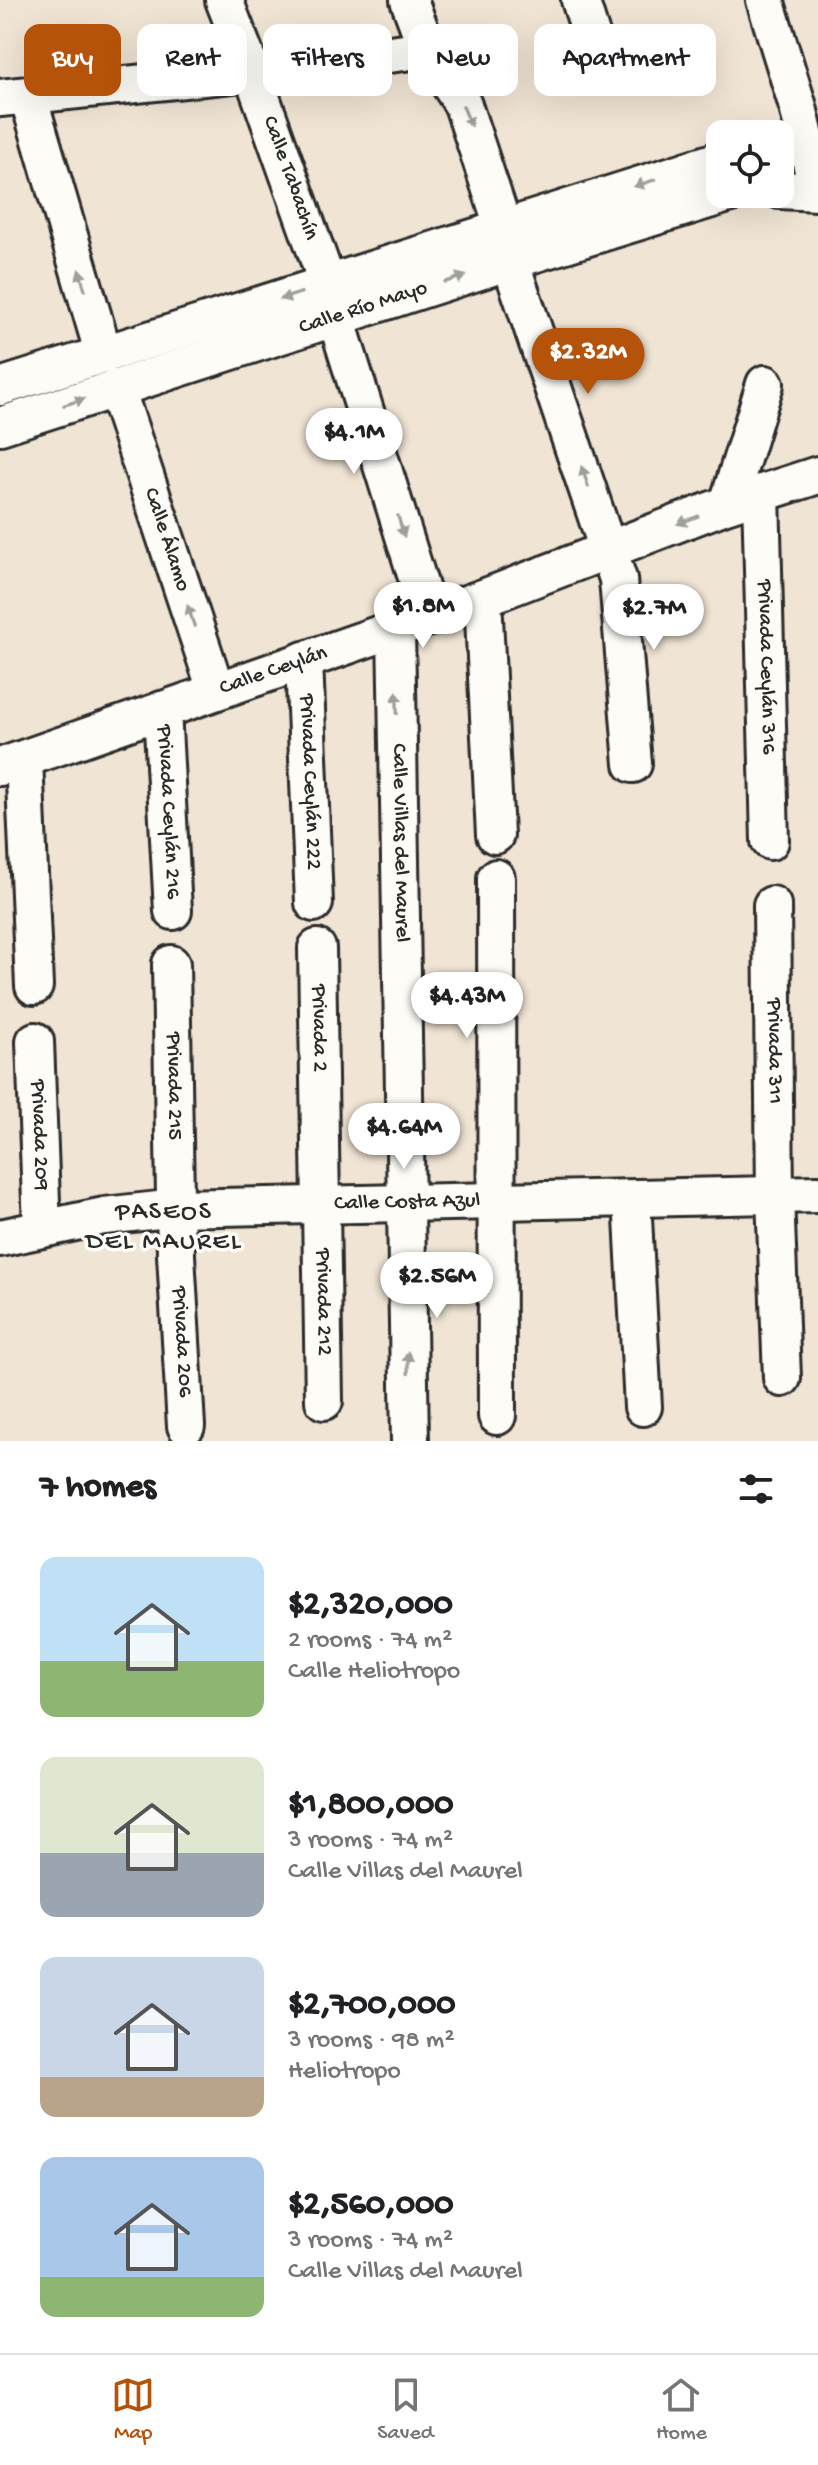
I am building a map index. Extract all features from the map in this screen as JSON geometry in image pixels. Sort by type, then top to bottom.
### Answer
[{"type":"street","name":"Calle Tabachín","points":[[224,0],[332,301],[413,622]]},
{"type":"street","points":[[409,0],[418,24]]},
{"type":"street","points":[[580,0],[588,24]]},
{"type":"street","points":[[765,0],[808,104],[809,171]]},
{"type":"street","points":[[14,97],[252,72],[408,51]]},
{"type":"street","points":[[457,96],[463,105],[618,579],[633,764]]},
{"type":"street","name":"Calle Álamo","points":[[14,97],[216,690]]},
{"type":"street","name":"Calle Río Mayo","points":[[507,245],[706,164]]},
{"type":"street","name":"Calle Río Mayo","points":[[0,426],[110,372],[507,245],[706,199]]},
{"type":"street","name":"Calle Río Mayo","points":[[0,387],[110,372]]},
{"type":"street","points":[[728,504],[765,384]]},
{"type":"street","name":"Calle Ceylán","points":[[12,763],[483,598],[728,504],[818,475]]},
{"type":"street","name":"Privada Ceylán 316","points":[[761,493],[770,841]]},
{"type":"street","points":[[483,598],[495,835]]},
{"type":"street","name":"Calle Villas del Maurel","points":[[410,1441],[404,1201],[413,622]]},
{"type":"street","name":"Privada Ceylán 222","points":[[304,660],[314,903]]},
{"type":"street","name":"Privada Ceylán 216","points":[[162,710],[173,911]]},
{"type":"street","points":[[12,763],[34,986]]},
{"type":"street","points":[[496,878],[497,1416]]},
{"type":"street","name":"Privada 311","points":[[772,905],[775,1196],[782,1378]]},
{"type":"street","name":"Privada 2","points":[[317,948],[319,1203]]},
{"type":"street","name":"Privada 215","points":[[171,964],[177,1208]]},
{"type":"street","name":"Privada 209","points":[[35,1041],[42,1229]]},
{"type":"street","name":"Calle Costa Azul","points":[[0,1238],[104,1216],[177,1208],[818,1194]]},
{"type":"street","points":[[632,1199],[643,1407]]},
{"type":"street","name":"Privada 212","points":[[319,1203],[324,1401]]},
{"type":"street","name":"Privada 206","points":[[177,1208],[176,1255],[186,1426]]},
{"type":"district","name":"PASEOS DEL MAUREL","points":[[164,1228]]}]
